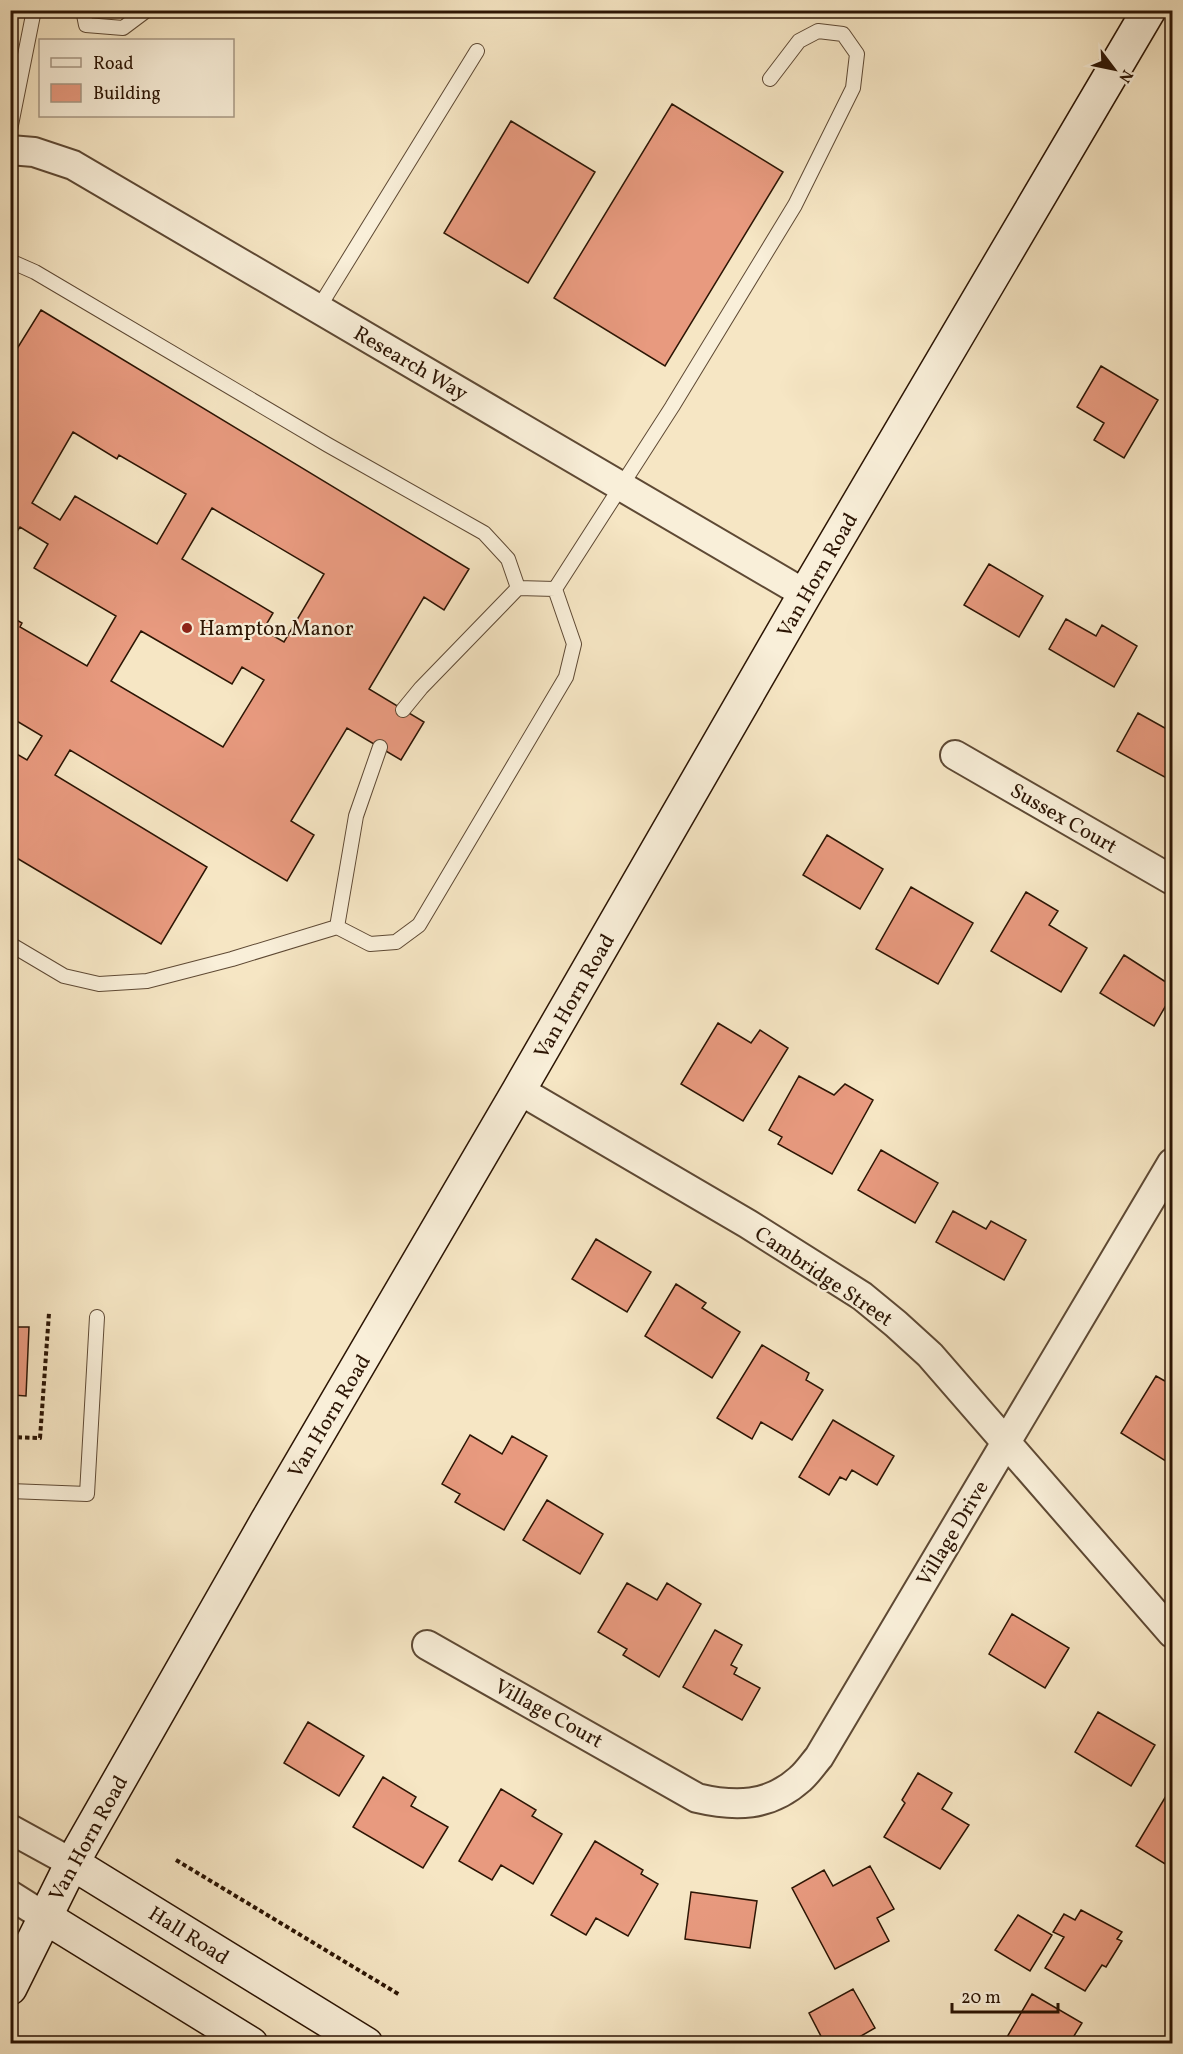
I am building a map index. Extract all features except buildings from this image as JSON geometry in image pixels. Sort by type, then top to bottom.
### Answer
[{"type":"main road","name":"Van Horn Road","points":[[10,1988],[72,1863],[267,1521],[805,594],[1149,10]]},
{"type":"main road","name":"Hall Road","points":[[72,1863],[366,2043]]},
{"type":"main road","points":[[45,1917],[251,2043]]},
{"type":"street","name":"Research Way","points":[[10,150],[34,152],[73,165],[805,594]]},
{"type":"street","name":"Sussex Court","points":[[956,755],[1173,880]]},
{"type":"street","name":"Cambridge Street","points":[[519,1090],[748,1224],[862,1296],[896,1324],[930,1355],[1173,1633]]},
{"type":"street","name":"Village Drive","points":[[671,1782],[697,1798],[720,1803],[742,1804],[773,1796],[801,1779],[819,1757],[1173,1163]]},
{"type":"street","name":"Village Court","points":[[427,1645],[671,1782]]},
{"type":"street","name":"Hall Road","points":[[10,1829],[72,1863]]},
{"type":"street","points":[[10,1895],[45,1917]]},
{"type":"lane","points":[[10,130],[34,10]]},
{"type":"lane","points":[[82,10],[86,25],[123,28],[147,10]]},
{"type":"lane","points":[[555,589],[622,486],[795,205],[853,88],[857,54],[843,33],[818,31],[799,41],[770,79]]},
{"type":"lane","points":[[318,309],[477,51]]},
{"type":"lane","points":[[10,261],[35,272],[484,534],[508,559],[518,588]]},
{"type":"lane","points":[[404,710],[421,688],[518,588],[555,589]]},
{"type":"lane","points":[[10,944],[64,976],[99,984],[147,981],[232,959],[337,927],[370,944],[396,942],[418,925],[566,677],[574,644],[555,589]]},
{"type":"lane","points":[[337,927],[356,816],[380,747]]},
{"type":"lane","points":[[10,1491],[87,1494],[97,1317]]},
{"type":"path","points":[[10,1437],[40,1438],[49,1313]]},
{"type":"path","points":[[176,1860],[400,1995]]},
{"type":"place","name":"Hampton Manor","points":[[187,628]]}]
